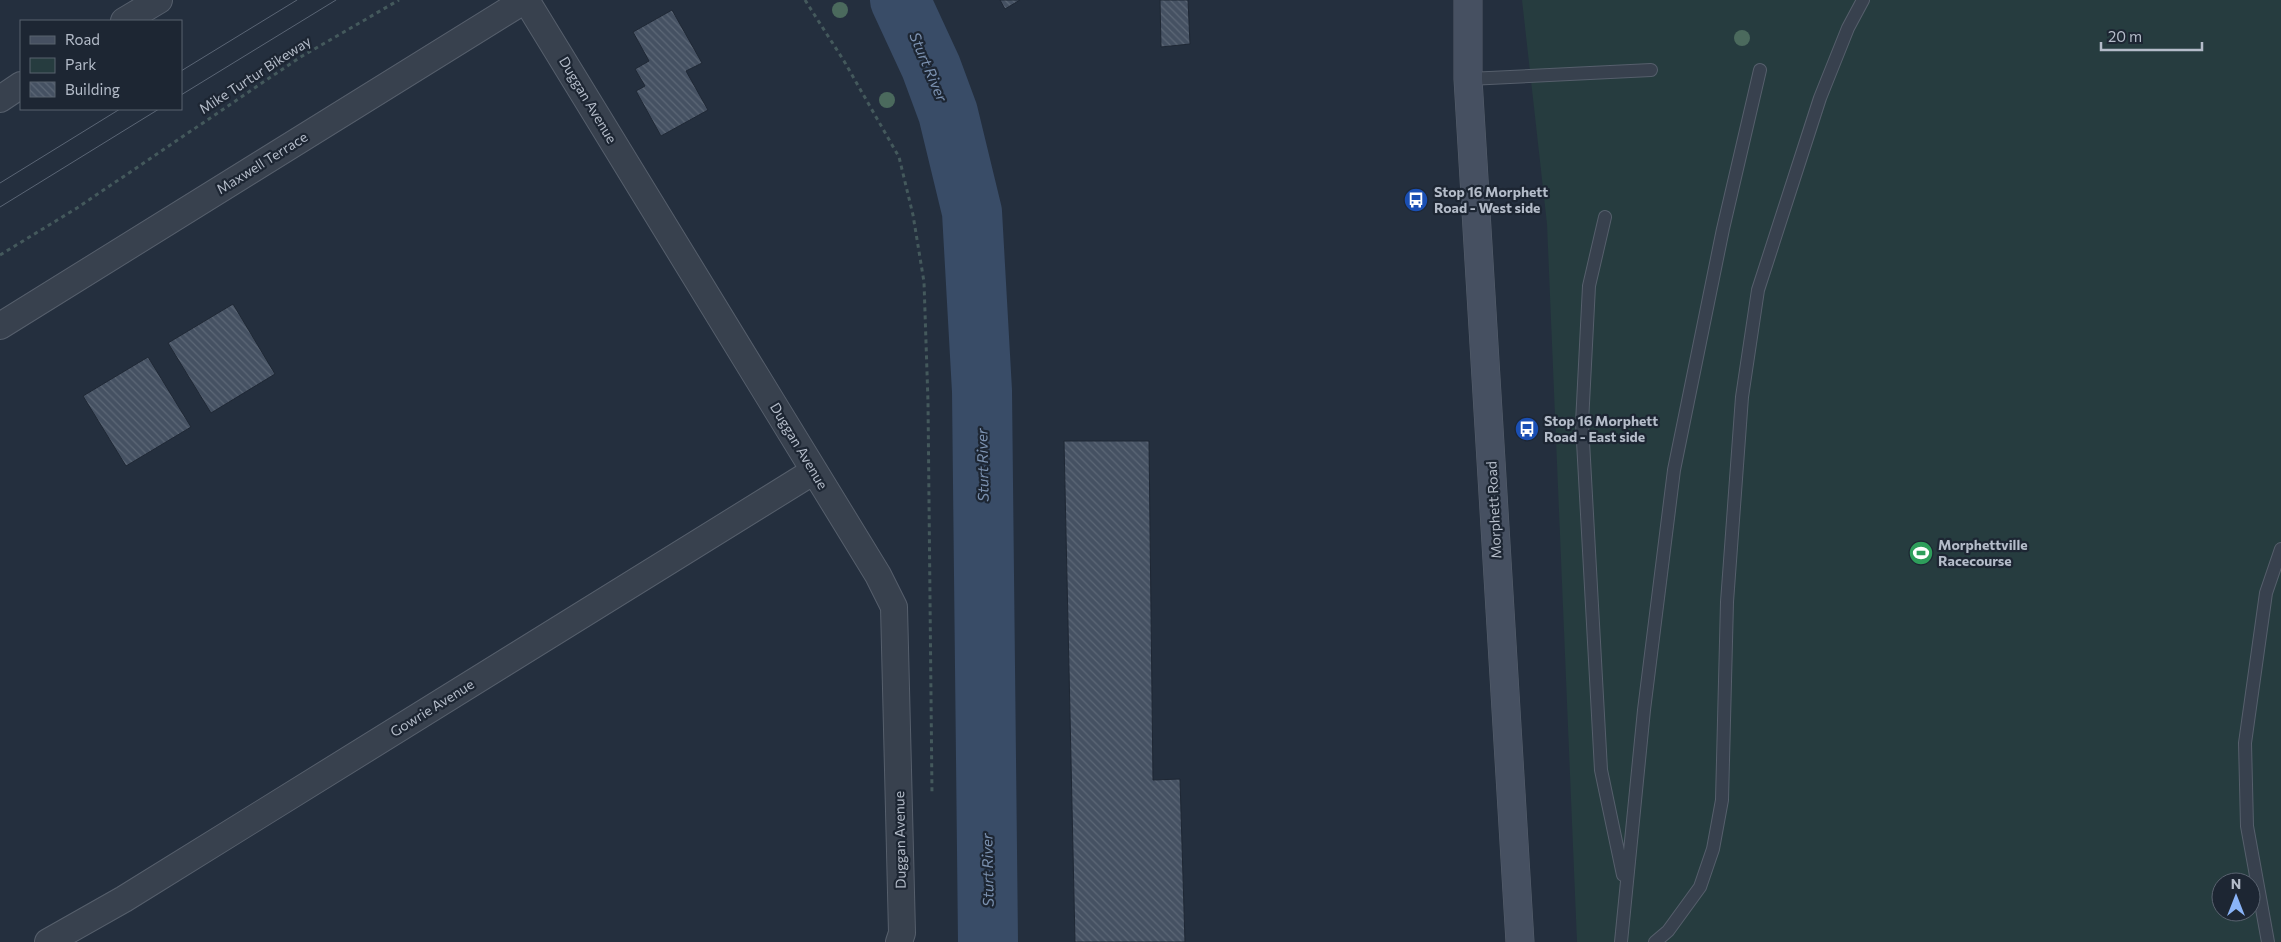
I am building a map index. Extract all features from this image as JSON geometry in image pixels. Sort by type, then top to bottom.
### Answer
[{"type":"main road","name":"Morphett Road","points":[[1451,0],[1468,78]]},
{"type":"main road","name":"Morphett Road","points":[[1468,0],[1468,78],[1520,942]]},
{"type":"street","points":[[126,20],[159,0]]},
{"type":"street","name":"Maxwell Terrace","points":[[0,326],[526,0]]},
{"type":"street","name":"Duggan Avenue","points":[[526,0],[878,575],[894,607],[902,924],[899,942]]},
{"type":"street","points":[[0,99],[20,87]]},
{"type":"street","name":"Gowrie Avenue","points":[[48,942],[124,899],[814,471]]},
{"type":"lane","points":[[1655,942],[1668,931],[1700,887],[1713,848],[1722,800],[1727,602],[1742,397],[1758,290],[1820,98],[1848,28],[1863,0]]},
{"type":"lane","points":[[1468,78],[1651,70]]},
{"type":"lane","points":[[1620,942],[1644,710],[1674,470],[1722,237],[1760,70]]},
{"type":"lane","points":[[1605,216],[1589,286],[1582,423],[1601,770],[1626,887]]},
{"type":"lane","points":[[2268,942],[2247,826],[2245,744],[2266,593],[2281,549]]},
{"type":"path","name":"Mike Turtur Bikeway","points":[[0,255],[77,208],[299,58],[399,0]]},
{"type":"path","points":[[805,0],[848,68],[899,157],[907,182],[918,243],[924,282],[928,402],[932,802]]},
{"type":"green space","name":"Morphettville Racecourse","points":[[1522,0],[2281,0],[2281,942],[1577,942],[1547,224]]},
{"type":"building","points":[[1000,0],[1020,0],[1005,9]]},
{"type":"building","points":[[1160,0],[1188,0],[1190,44],[1161,47]]},
{"type":"building","points":[[672,10],[702,63],[686,71],[708,110],[661,136],[636,91],[645,86],[635,69],[649,61],[633,32]]},
{"type":"building","points":[[233,304],[275,374],[211,413],[168,343]]},
{"type":"building","points":[[148,357],[191,427],[126,466],[83,396]]},
{"type":"building","points":[[1064,441],[1149,441],[1153,780],[1180,779],[1185,942],[1075,942]]},
{"type":"waterway","name":"Sturt River","points":[[900,0],[931,67],[948,113],[972,212],[982,391],[988,942]]},
{"type":"tram line","points":[[182,70],[297,0]]},
{"type":"tram line","points":[[182,94],[336,0]]},
{"type":"tram line","points":[[0,183],[118,110]]},
{"type":"tram line","points":[[0,207],[157,110]]},
{"type":"place","name":"Stop 16 Morphett Road - West side","points":[[1416,200]]},
{"type":"place","name":"Stop 16 Morphett Road - East side","points":[[1527,429]]},
{"type":"place","name":"Morphettville Racecourse","points":[[1921,553]]}]
